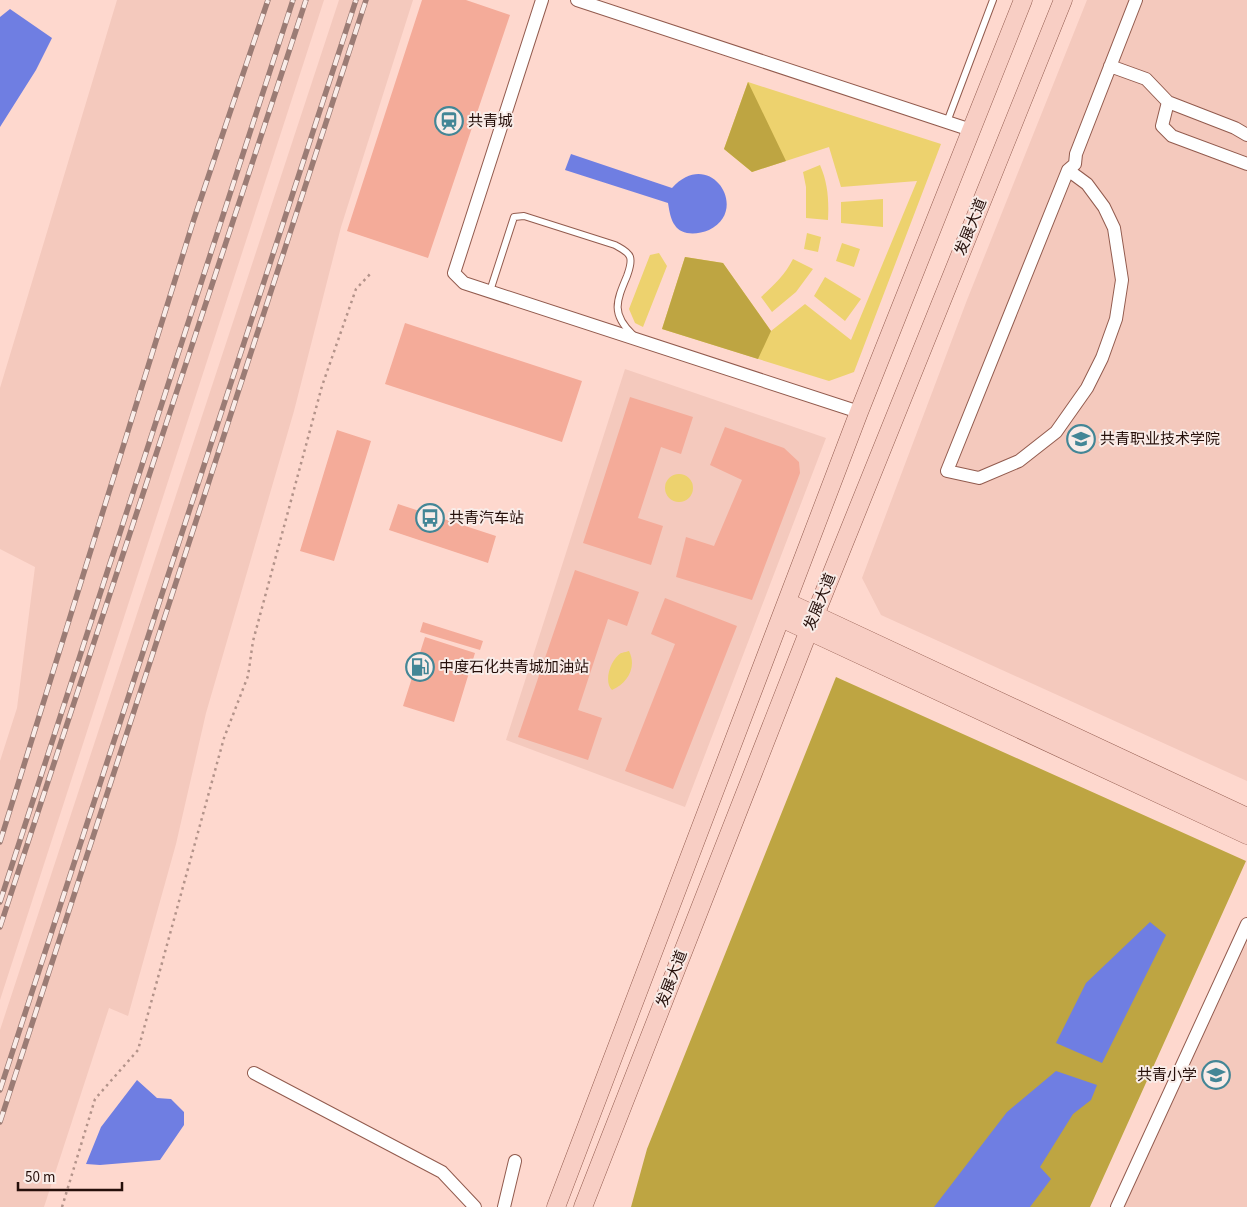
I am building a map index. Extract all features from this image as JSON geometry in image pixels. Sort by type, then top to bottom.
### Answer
[{"type":"main road","name":"发展大道","points":[[556,1207],[859,412],[1023,0]]},
{"type":"main road","name":"发展大道","points":[[583,1207],[812,623],[1063,0]]},
{"type":"main road","points":[[784,610],[1247,817]]},
{"type":"main road","points":[[812,623],[1247,835]]},
{"type":"street","points":[[542,0],[454,273],[464,283],[859,412]]},
{"type":"street","points":[[577,0],[971,130]]},
{"type":"street","points":[[1068,170],[1087,184],[1104,207],[1114,228],[1122,280],[1116,319],[1102,358],[1087,388],[1056,432],[1019,461],[979,478],[947,470],[1068,170],[1075,164],[1076,154],[1136,0]]},
{"type":"street","points":[[1110,66],[1146,79],[1168,102],[1235,128],[1247,135]]},
{"type":"street","points":[[1168,102],[1162,126],[1172,136],[1247,164]]},
{"type":"street","points":[[1117,1207],[1247,924]]},
{"type":"street","points":[[254,1073],[442,1172],[475,1207]]},
{"type":"street","points":[[504,1207],[516,1161]]},
{"type":"lane","points":[[947,122],[993,0]]},
{"type":"lane","points":[[490,291],[514,217],[524,216],[615,246],[625,251],[630,257],[630,267],[617,303],[618,315],[622,325],[638,340]]},
{"type":"path","points":[[62,1207],[95,1099],[138,1050],[224,738],[248,676],[253,641],[322,386],[356,289],[372,272]]},
{"type":"shaded area","points":[[117,0],[324,0],[0,1000],[0,761],[17,708],[35,567],[0,549],[0,388]]},
{"type":"shaded area","points":[[339,0],[413,0],[341,227],[294,411],[206,713],[176,844],[128,1016],[109,1008],[44,1207],[0,1207],[0,1030]]},
{"type":"shaded area","name":"共青职业技术学院","points":[[1087,0],[1247,0],[1247,781],[881,615],[862,578],[967,300]]},
{"type":"shaded area","points":[[748,82],[941,144],[854,372],[829,381],[662,329],[685,257],[723,263],[771,331],[805,304],[851,340],[917,181],[841,187],[829,147],[752,172],[724,149]]},
{"type":"shaded area","points":[[748,82],[786,161],[752,172],[724,149]]},
{"type":"shaded area","points":[[820,165],[827,192],[828,220],[806,218],[806,187],[803,172]]},
{"type":"shaded area","points":[[883,199],[883,227],[841,223],[841,202]]},
{"type":"shaded area","points":[[807,233],[821,237],[818,252],[804,249]]},
{"type":"shaded area","points":[[842,243],[860,249],[854,267],[836,261]]},
{"type":"shaded area","points":[[659,253],[667,266],[643,327],[635,323],[629,309],[650,255]]},
{"type":"shaded area","points":[[685,257],[723,263],[771,331],[758,359],[662,329]]},
{"type":"shaded area","points":[[793,259],[813,269],[796,292],[772,312],[761,297],[783,275]]},
{"type":"shaded area","points":[[825,277],[861,299],[845,321],[814,296]]},
{"type":"shaded area","points":[[625,369],[826,438],[685,807],[506,740]]},
{"type":"shaded area","points":[[679,474],[689,478],[693,488],[689,498],[679,502],[669,498],[665,488],[669,478]]},
{"type":"shaded area","points":[[629,651],[632,663],[630,674],[623,683],[612,690],[608,681],[611,665],[617,656]]},
{"type":"shaded area","points":[[836,677],[1246,861],[1090,1207],[631,1207],[647,1149]]},
{"type":"shaded area","name":"共青小学","points":[[1247,942],[1247,1207],[1123,1207]]},
{"type":"water","points":[[10,9],[52,38],[36,70],[0,127],[0,17]]},
{"type":"water","points":[[571,154],[672,188],[686,177],[700,174],[711,178],[720,186],[726,197],[726,209],[721,221],[709,230],[687,233],[678,229],[675,225],[668,203],[565,170]]},
{"type":"water","points":[[1150,922],[1166,935],[1102,1063],[1056,1043],[1086,983]]},
{"type":"water","points":[[1056,1071],[1097,1085],[1091,1100],[1073,1114],[1040,1167],[1051,1179],[1030,1207],[934,1207],[1007,1112]]},
{"type":"water","points":[[137,1080],[157,1098],[171,1099],[184,1112],[184,1125],[160,1160],[100,1165],[86,1164],[101,1127]]},
{"type":"building","points":[[422,0],[466,0],[510,15],[428,258],[347,231]]},
{"type":"building","points":[[405,323],[582,381],[562,442],[385,384]]},
{"type":"building","points":[[630,397],[693,417],[681,454],[661,447],[638,518],[663,526],[651,565],[583,543]]},
{"type":"building","points":[[725,427],[784,448],[799,462],[800,473],[752,600],[676,577],[686,537],[714,546],[742,480],[710,465]]},
{"type":"building","points":[[337,430],[371,441],[334,561],[300,551]]},
{"type":"building","points":[[398,504],[496,536],[488,563],[389,530]]},
{"type":"building","points":[[575,570],[639,592],[627,626],[608,619],[578,710],[602,718],[588,760],[518,737]]},
{"type":"building","points":[[665,598],[737,626],[673,789],[625,771],[675,644],[651,634]]},
{"type":"building","points":[[423,622],[483,641],[480,650],[420,632]]},
{"type":"building","points":[[425,637],[475,653],[454,722],[403,706]]},
{"type":"railway","points":[[0,842],[194,219],[268,0]]},
{"type":"railway","points":[[0,902],[293,0]]},
{"type":"railway","points":[[0,927],[306,0]]},
{"type":"railway","points":[[0,1090],[356,0]]},
{"type":"railway","points":[[0,1122],[366,0]]},
{"type":"place","name":"共青城","points":[[449,121]]},
{"type":"place","name":"共青职业技术学院","points":[[1081,439]]},
{"type":"place","name":"共青汽车站","points":[[430,518]]},
{"type":"place","name":"中度石化共青城加油站","points":[[420,667]]},
{"type":"place","name":"共青小学","points":[[1216,1075]]}]
